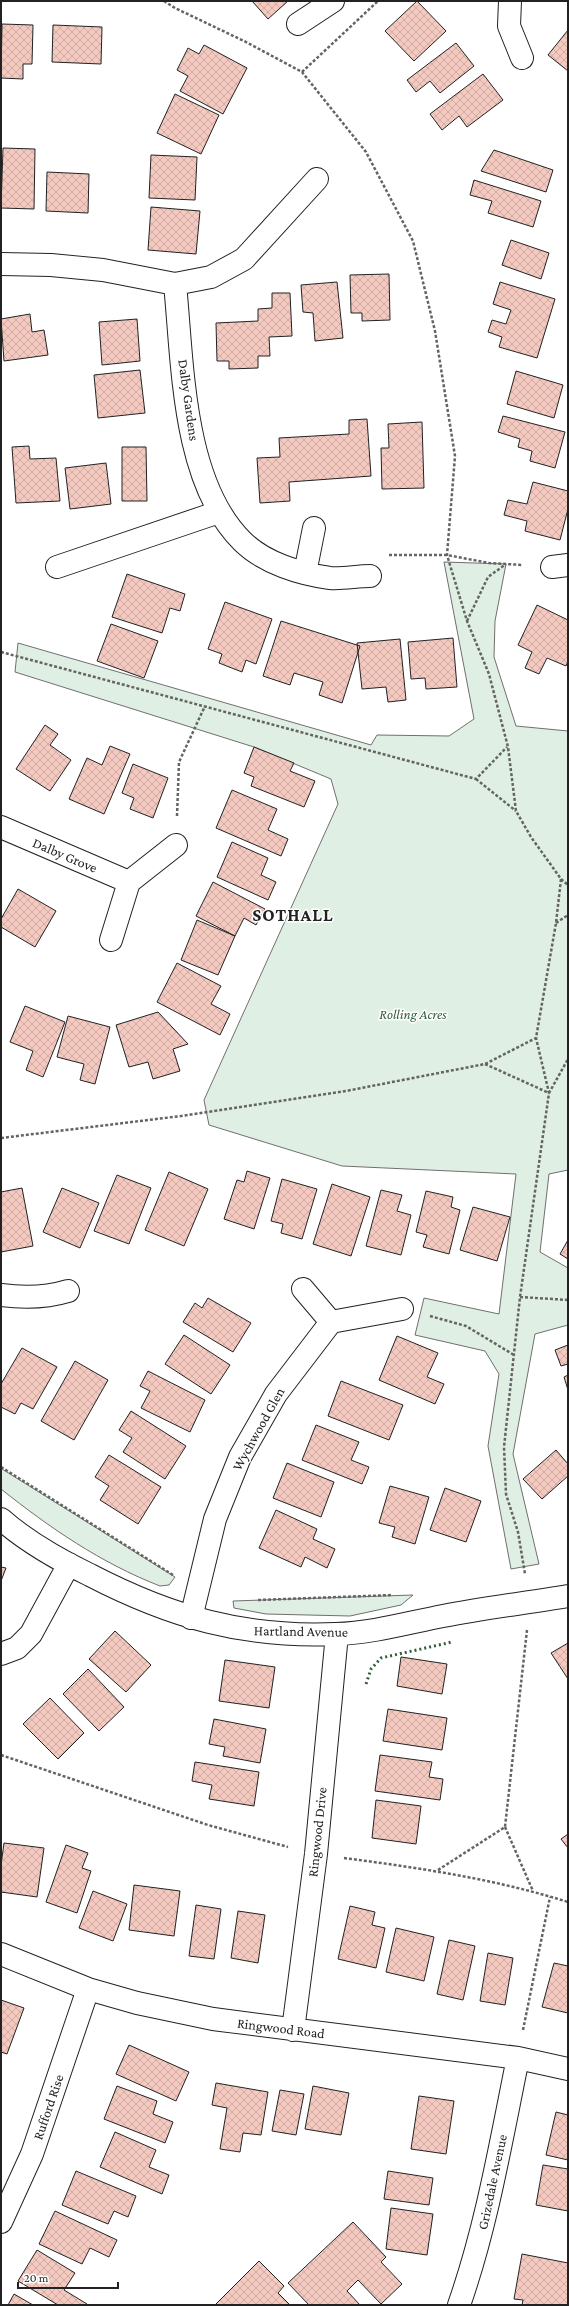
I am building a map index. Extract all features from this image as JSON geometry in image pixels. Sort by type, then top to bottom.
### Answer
[{"type":"street","points":[[298,24],[333,1]]},
{"type":"street","points":[[510,1],[509,26],[522,58]]},
{"type":"street","points":[[1,264],[51,264],[103,270],[175,284],[211,276],[244,259],[317,179]]},
{"type":"street","name":"Dalby Gardens","points":[[175,284],[184,375],[199,466],[219,512],[242,541],[274,563],[305,573],[331,578],[370,576]]},
{"type":"street","points":[[57,567],[219,512]]},
{"type":"street","points":[[305,573],[314,528]]},
{"type":"street","name":"Dalby Grove","points":[[1,827],[129,882]]},
{"type":"street","points":[[111,940],[129,882],[176,845]]},
{"type":"street","points":[[303,1290],[331,1322],[402,1309]]},
{"type":"street","points":[[1,1295],[18,1298],[51,1296],[68,1291]]},
{"type":"street","name":"Wychwood Glen","points":[[191,1618],[215,1519],[240,1457],[276,1394],[331,1322]]},
{"type":"street","name":"Hartland Avenue","points":[[1,1519],[69,1564],[134,1598],[191,1618],[242,1630],[276,1634],[337,1634],[387,1629],[442,1616],[568,1596]]},
{"type":"street","points":[[1,1654],[17,1648],[31,1634],[69,1564]]},
{"type":"street","name":"Ringwood Drive","points":[[293,2030],[316,1854],[337,1634]]},
{"type":"street","name":"Ringwood Road","points":[[1,1954],[88,1989],[137,2003],[213,2019],[518,2058],[568,2069]]},
{"type":"street","name":"Rufford Rise","points":[[1,2222],[32,2154],[88,1989]]},
{"type":"street","name":"Grizedale Avenue","points":[[459,2305],[473,2267],[491,2193],[518,2058]]},
{"type":"path","points":[[164,1],[302,72],[366,152],[413,241],[435,331],[455,456],[447,555],[467,621],[489,674],[508,747],[516,811],[531,838],[568,885]]},
{"type":"path","points":[[302,72],[378,1]]},
{"type":"path","points":[[370,576],[384,555],[447,555],[506,564],[560,566]]},
{"type":"path","points":[[467,621],[488,577],[506,564]]},
{"type":"path","points":[[1,652],[476,779],[516,811]]},
{"type":"path","points":[[176,845],[179,762],[205,706]]},
{"type":"path","points":[[476,779],[508,747]]},
{"type":"path","points":[[549,1093],[536,1038],[562,879]]},
{"type":"path","points":[[556,923],[568,915]]},
{"type":"path","points":[[1,1138],[181,1116],[346,1091],[485,1064],[536,1038]]},
{"type":"path","points":[[533,1891],[505,1827],[530,1602],[518,1532],[506,1494],[504,1447],[520,1297],[549,1093],[568,1059]]},
{"type":"path","points":[[485,1064],[549,1093]]},
{"type":"path","points":[[520,1297],[568,1300]]},
{"type":"path","points":[[402,1309],[466,1326],[514,1355]]},
{"type":"path","points":[[1,1755],[208,1825],[316,1854],[438,1870],[533,1891],[568,1902]]},
{"type":"path","points":[[438,1870],[505,1827]]},
{"type":"path","points":[[518,2058],[550,1897]]},
{"type":"green space","name":"Rolling Acres","points":[[444,562],[506,564],[495,621],[494,657],[516,726],[568,731],[568,1170],[549,1174],[540,1252],[568,1268],[568,1325],[535,1334],[513,1454],[539,1564],[511,1569],[488,1446],[499,1374],[485,1351],[415,1335],[424,1298],[499,1314],[516,1174],[342,1166],[209,1125],[204,1100],[338,804],[331,779],[254,747],[15,672],[18,643],[371,745],[377,735],[449,736],[474,719]]},
{"type":"green space","points":[[1,1467],[175,1577],[169,1585],[160,1586],[117,1567],[77,1544],[1,1489]]},
{"type":"green space","points":[[413,1595],[401,1605],[350,1616],[266,1614],[234,1608],[233,1601]]},
{"type":"building","points":[[252,1],[288,1],[268,19]]},
{"type":"building","points":[[417,1],[446,31],[414,61],[385,31]]},
{"type":"building","points":[[2,24],[33,25],[32,64],[23,64],[23,79],[1,78]]},
{"type":"building","points":[[53,25],[102,27],[101,64],[52,62]]},
{"type":"building","points":[[568,30],[568,71],[548,55]]},
{"type":"building","points":[[456,43],[474,66],[440,93],[430,81],[416,92],[407,80]]},
{"type":"building","points":[[204,45],[247,68],[223,114],[180,91],[188,76],[177,70],[188,48],[199,54]]},
{"type":"building","points":[[483,74],[503,100],[467,127],[459,116],[442,130],[430,114]]},
{"type":"building","points":[[175,94],[219,115],[201,154],[157,133]]},
{"type":"building","points":[[3,148],[35,149],[34,209],[1,208]]},
{"type":"building","points":[[494,150],[553,170],[546,192],[481,171]]},
{"type":"building","points":[[151,155],[197,157],[195,200],[149,198]]},
{"type":"building","points":[[47,172],[89,174],[88,213],[46,211]]},
{"type":"building","points":[[474,180],[541,201],[533,227],[488,213],[492,201],[470,195]]},
{"type":"building","points":[[151,207],[200,211],[196,254],[148,250]]},
{"type":"building","points":[[511,240],[549,253],[541,279],[502,265]]},
{"type":"building","points":[[389,274],[390,320],[362,321],[362,313],[351,313],[350,275]]},
{"type":"building","points":[[337,282],[343,338],[315,341],[313,313],[303,312],[301,285]]},
{"type":"building","points":[[500,282],[555,299],[537,358],[499,347],[502,337],[488,332],[492,320],[506,324],[511,310],[493,304]]},
{"type":"building","points":[[272,293],[290,293],[292,336],[269,337],[270,356],[258,356],[258,368],[229,369],[229,361],[217,361],[216,323],[258,321],[258,309],[272,308]]},
{"type":"building","points":[[30,314],[32,332],[44,330],[48,355],[4,361],[1,319]]},
{"type":"building","points":[[137,319],[140,361],[102,365],[99,322]]},
{"type":"building","points":[[140,370],[145,413],[98,418],[94,375]]},
{"type":"building","points":[[516,371],[563,385],[554,418],[507,404]]},
{"type":"building","points":[[503,416],[565,432],[555,468],[530,461],[532,451],[518,447],[520,439],[498,432]]},
{"type":"building","points":[[367,419],[371,476],[289,482],[290,501],[260,503],[257,458],[280,457],[279,438],[349,434],[349,420]]},
{"type":"building","points":[[422,422],[424,488],[382,489],[381,448],[389,448],[388,424]]},
{"type":"building","points":[[29,446],[30,459],[56,458],[60,501],[16,503],[12,447]]},
{"type":"building","points":[[122,447],[146,447],[147,501],[122,501]]},
{"type":"building","points":[[106,463],[111,504],[70,509],[65,468]]},
{"type":"building","points":[[533,482],[568,491],[568,509],[560,540],[525,531],[527,521],[504,515],[508,500],[527,504]]},
{"type":"building","points":[[127,574],[185,594],[180,611],[170,608],[162,633],[112,617]]},
{"type":"building","points":[[225,602],[272,619],[256,664],[246,660],[242,672],[219,663],[222,654],[208,649]]},
{"type":"building","points":[[537,605],[568,620],[568,661],[566,666],[547,658],[539,674],[525,668],[532,652],[518,645]]},
{"type":"building","points":[[281,621],[360,646],[342,703],[319,695],[323,682],[294,673],[290,685],[263,676]]},
{"type":"building","points":[[111,624],[158,641],[144,678],[97,661]]},
{"type":"building","points":[[453,638],[457,687],[426,689],[425,678],[411,679],[408,642]]},
{"type":"building","points":[[400,639],[406,700],[388,702],[386,687],[362,689],[357,643]]},
{"type":"building","points":[[45,725],[58,734],[50,745],[71,760],[50,791],[16,769]]},
{"type":"building","points":[[110,746],[130,754],[104,814],[69,799],[87,758],[102,765]]},
{"type":"building","points":[[254,747],[294,763],[290,771],[315,781],[304,807],[251,786],[254,777],[244,773]]},
{"type":"building","points":[[133,764],[168,778],[153,818],[130,809],[134,798],[122,793]]},
{"type":"building","points":[[232,790],[277,809],[268,830],[288,839],[281,856],[216,828]]},
{"type":"building","points":[[232,842],[268,858],[261,875],[276,882],[268,900],[217,877]]},
{"type":"building","points":[[213,882],[265,909],[256,925],[244,918],[235,936],[196,916]]},
{"type":"building","points":[[18,889],[56,911],[35,947],[1,927],[1,919]]},
{"type":"building","points":[[197,920],[235,936],[218,975],[181,960]]},
{"type":"building","points":[[177,963],[221,986],[211,1004],[230,1014],[220,1035],[157,1002]]},
{"type":"building","points":[[25,1006],[65,1022],[43,1077],[26,1070],[33,1051],[10,1042]]},
{"type":"building","points":[[158,1012],[188,1044],[173,1049],[180,1071],[153,1079],[148,1062],[129,1067],[116,1025]]},
{"type":"building","points":[[68,1016],[110,1027],[95,1084],[80,1080],[84,1064],[57,1057]]},
{"type":"building","points":[[247,1171],[270,1178],[254,1229],[224,1219],[237,1180],[244,1182]]},
{"type":"building","points":[[169,1172],[208,1189],[184,1246],[145,1230]]},
{"type":"building","points":[[117,1175],[151,1188],[129,1244],[94,1231]]},
{"type":"building","points":[[282,1179],[317,1189],[302,1239],[281,1233],[283,1224],[271,1221]]},
{"type":"building","points":[[332,1184],[370,1197],[351,1256],[313,1244]]},
{"type":"building","points":[[22,1188],[33,1246],[1,1252],[1,1192]]},
{"type":"building","points":[[62,1188],[99,1203],[80,1248],[43,1232]]},
{"type":"building","points":[[381,1190],[402,1195],[397,1211],[411,1215],[401,1255],[366,1246]]},
{"type":"building","points":[[426,1191],[453,1197],[451,1207],[460,1210],[449,1254],[423,1247],[427,1235],[416,1232]]},
{"type":"building","points":[[473,1207],[510,1217],[497,1261],[460,1250]]},
{"type":"building","points":[[568,1240],[568,1259],[560,1254]]},
{"type":"building","points":[[208,1298],[251,1323],[233,1352],[183,1322],[195,1303],[202,1308]]},
{"type":"building","points":[[184,1335],[230,1365],[211,1394],[165,1364]]},
{"type":"building","points":[[397,1336],[438,1353],[427,1377],[444,1384],[435,1404],[379,1380]]},
{"type":"building","points":[[568,1345],[568,1364],[561,1366],[555,1350]]},
{"type":"building","points":[[22,1348],[57,1367],[33,1409],[21,1403],[15,1414],[1,1407],[1,1384]]},
{"type":"building","points":[[75,1361],[108,1380],[74,1440],[41,1421]]},
{"type":"building","points":[[148,1371],[205,1400],[190,1432],[141,1408],[150,1391],[140,1386]]},
{"type":"building","points":[[568,1375],[568,1390],[564,1377]]},
{"type":"building","points":[[341,1381],[403,1405],[389,1440],[328,1416]]},
{"type":"building","points":[[131,1411],[186,1446],[165,1479],[123,1452],[132,1438],[119,1430]]},
{"type":"building","points":[[316,1425],[359,1442],[351,1460],[369,1467],[362,1484],[302,1460]]},
{"type":"building","points":[[556,1450],[568,1464],[568,1476],[542,1499],[523,1479]]},
{"type":"building","points":[[109,1455],[161,1487],[138,1524],[100,1500],[109,1486],[95,1477]]},
{"type":"building","points":[[287,1463],[334,1482],[321,1517],[273,1498]]},
{"type":"building","points":[[390,1486],[429,1497],[415,1544],[392,1537],[395,1527],[379,1523]]},
{"type":"building","points":[[445,1488],[481,1501],[466,1542],[430,1530]]},
{"type":"building","points":[[276,1510],[317,1529],[313,1539],[335,1549],[327,1568],[305,1557],[301,1567],[259,1548]]},
{"type":"building","points":[[1,1567],[6,1568],[1,1581]]},
{"type":"building","points":[[115,1631],[151,1665],[126,1692],[89,1659]]},
{"type":"building","points":[[568,1643],[568,1679],[551,1653]]},
{"type":"building","points":[[401,1657],[447,1664],[442,1694],[397,1686]]},
{"type":"building","points":[[225,1660],[275,1667],[269,1708],[219,1701]]},
{"type":"building","points":[[88,1669],[124,1707],[99,1731],[63,1694]]},
{"type":"building","points":[[50,1698],[84,1733],[58,1759],[23,1724]]},
{"type":"building","points":[[388,1709],[447,1718],[442,1750],[383,1741]]},
{"type":"building","points":[[214,1719],[266,1729],[260,1763],[223,1756],[225,1747],[209,1744]]},
{"type":"building","points":[[380,1755],[432,1762],[429,1777],[443,1779],[440,1800],[375,1791]]},
{"type":"building","points":[[195,1762],[259,1772],[254,1806],[209,1799],[212,1785],[192,1781]]},
{"type":"building","points":[[376,1800],[421,1806],[416,1844],[372,1838]]},
{"type":"building","points":[[568,1834],[568,1848],[561,1839]]},
{"type":"building","points":[[4,1843],[44,1848],[37,1897],[1,1892],[1,1865]]},
{"type":"building","points":[[66,1845],[88,1853],[82,1868],[91,1871],[77,1913],[46,1902]]},
{"type":"building","points":[[134,1885],[180,1891],[174,1936],[129,1930]]},
{"type":"building","points":[[93,1891],[127,1904],[113,1941],[79,1928]]},
{"type":"building","points":[[196,1905],[221,1909],[214,1959],[189,1956]]},
{"type":"building","points":[[350,1906],[375,1912],[372,1925],[385,1928],[376,1968],[338,1959]]},
{"type":"building","points":[[238,1911],[265,1915],[258,1963],[231,1958]]},
{"type":"building","points":[[396,1928],[434,1937],[424,1981],[386,1972]]},
{"type":"building","points":[[449,1940],[475,1946],[463,2000],[437,1994]]},
{"type":"building","points":[[488,1953],[513,1958],[505,2005],[480,2001]]},
{"type":"building","points":[[554,1963],[568,1966],[568,2013],[542,2007]]},
{"type":"building","points":[[1,2000],[24,2008],[7,2054],[1,2052]]},
{"type":"building","points":[[129,2045],[189,2072],[176,2101],[116,2074]]},
{"type":"building","points":[[216,2083],[268,2092],[261,2135],[243,2133],[240,2152],[220,2149],[227,2108],[212,2105]]},
{"type":"building","points":[[117,2086],[157,2101],[153,2114],[173,2122],[165,2143],[104,2119]]},
{"type":"building","points":[[313,2086],[349,2093],[341,2135],[305,2129]]},
{"type":"building","points":[[280,2090],[304,2094],[296,2135],[272,2131]]},
{"type":"building","points":[[419,2096],[454,2101],[446,2154],[411,2149]]},
{"type":"building","points":[[556,2112],[568,2115],[568,2160],[546,2155]]},
{"type":"building","points":[[115,2132],[156,2150],[149,2167],[169,2175],[162,2194],[100,2167]]},
{"type":"building","points":[[543,2165],[568,2169],[568,2211],[536,2205]]},
{"type":"building","points":[[76,2171],[136,2196],[128,2217],[114,2211],[108,2224],[62,2205]]},
{"type":"building","points":[[388,2171],[433,2178],[429,2205],[384,2199]]},
{"type":"building","points":[[391,2208],[433,2214],[427,2255],[386,2249]]},
{"type":"building","points":[[55,2211],[117,2240],[109,2257],[90,2248],[82,2264],[39,2244]]},
{"type":"building","points":[[353,2222],[386,2257],[381,2262],[402,2284],[381,2304],[358,2280],[347,2291],[360,2305],[309,2305],[288,2283]]},
{"type":"building","points":[[37,2250],[75,2273],[64,2290],[87,2304],[86,2305],[58,2305],[18,2281]]},
{"type":"building","points":[[522,2254],[568,2263],[568,2305],[522,2305],[523,2300],[514,2299]]},
{"type":"building","points":[[259,2261],[284,2286],[278,2293],[290,2305],[215,2305]]},
{"type":"building","points":[[14,2294],[33,2305],[8,2305]]},
{"type":"hedge","points":[[366,1684],[371,1669],[381,1658],[452,1642]]},
{"type":"district","name":"SOTHALL","points":[[293,915]]}]
